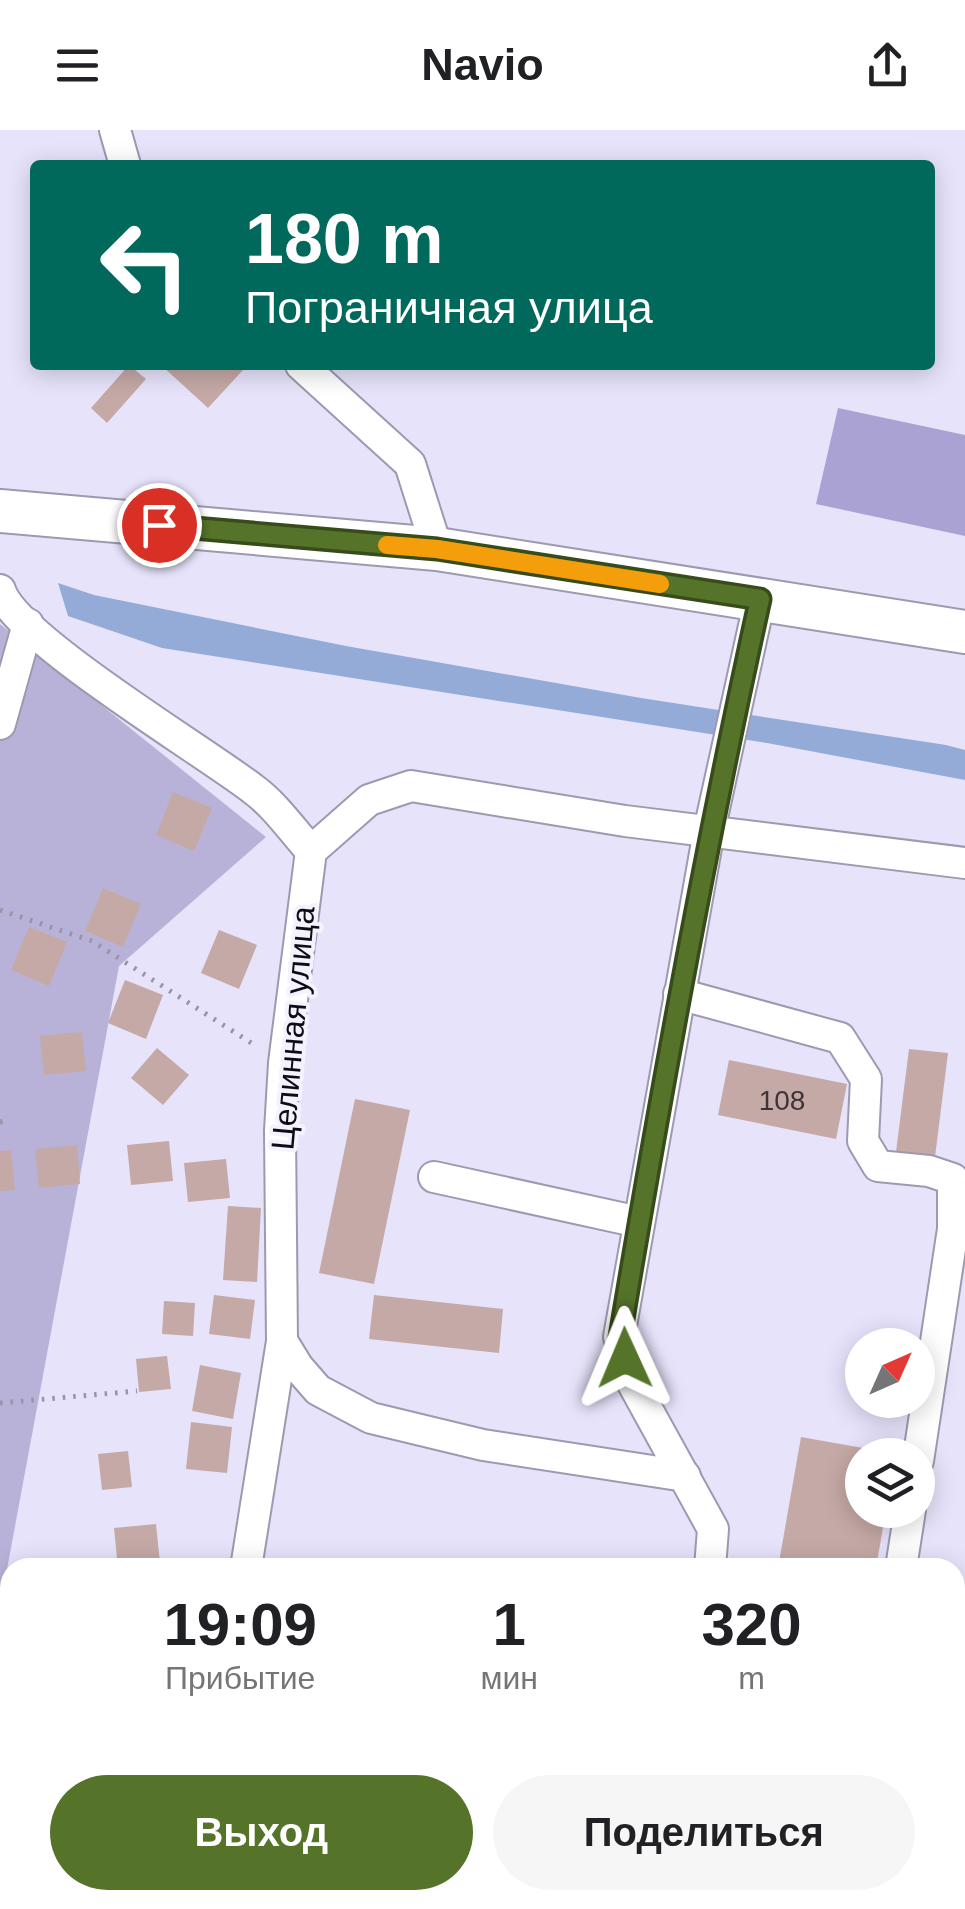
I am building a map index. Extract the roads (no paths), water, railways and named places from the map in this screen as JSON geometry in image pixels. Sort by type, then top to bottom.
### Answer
[{"type":"highway","points":[[0,511],[437,549],[965,632]]},
{"type":"street","points":[[115,130],[124,160]]},
{"type":"street","points":[[306,370],[410,464],[437,549]]},
{"type":"street","points":[[0,590],[4,601],[55,650],[257,791],[311,851],[369,800],[410,786],[709,832],[965,863]]},
{"type":"street","points":[[711,1558],[713,1530],[631,1380],[620,1337],[678,994],[760,599]]},
{"type":"street","points":[[0,724],[28,624]]},
{"type":"street","name":"Целинная улица","points":[[248,1558],[282,1341],[280,1131],[284,1063],[311,851]]},
{"type":"street","points":[[678,994],[840,1038],[866,1079],[863,1141],[878,1166],[929,1171],[953,1179],[953,1229],[921,1438]]},
{"type":"street","points":[[434,1177],[639,1222]]},
{"type":"street","points":[[282,1341],[318,1390],[371,1418],[483,1445],[684,1476]]},
{"type":"street","points":[[903,1558],[907,1528]]},
{"type":"water","points":[[58,583],[94,595],[346,646],[641,698],[946,745],[965,750],[965,780],[767,743],[162,648],[68,616]]}]
